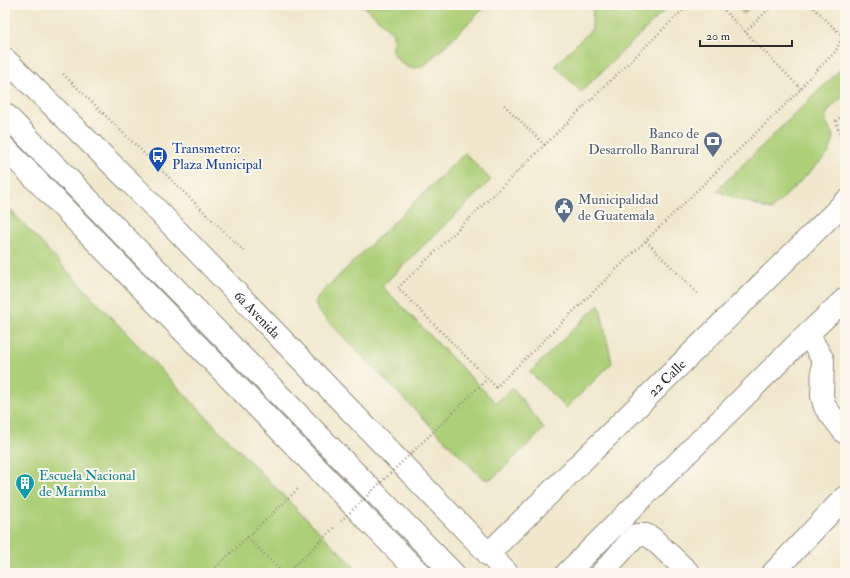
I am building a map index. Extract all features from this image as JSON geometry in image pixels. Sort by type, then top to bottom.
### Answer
[{"type":"main road","name":"6a Avenida","points":[[5,59],[132,184],[507,573]]},
{"type":"main road","points":[[5,114],[452,573]]},
{"type":"main road","points":[[5,148],[419,573]]},
{"type":"main road","name":"22 Calle","points":[[488,554],[845,202]]},
{"type":"main road","points":[[567,573],[845,299]]},
{"type":"main road","points":[[808,334],[823,360],[822,396],[825,408],[845,433]]},
{"type":"main road","points":[[773,573],[845,497]]},
{"type":"main road","points":[[602,573],[636,535],[646,535],[652,538],[689,573]]},
{"type":"path","points":[[688,5],[398,288],[496,387],[801,89],[808,79],[836,51],[845,29]]},
{"type":"path","points":[[719,5],[801,89]]},
{"type":"path","points":[[745,32],[773,5]]},
{"type":"path","points":[[811,5],[845,39]]},
{"type":"path","points":[[63,74],[244,251]]},
{"type":"path","points":[[504,105],[545,144]]},
{"type":"path","points":[[845,112],[836,121],[845,150]]},
{"type":"path","points":[[646,241],[698,294]]},
{"type":"path","points":[[287,573],[487,379]]},
{"type":"path","points":[[210,573],[286,500]]},
{"type":"path","points":[[247,537],[283,573]]},
{"type":"green space","points":[[363,5],[487,5],[427,63],[416,68],[411,68],[404,65],[392,52],[393,33]]},
{"type":"green space","points":[[593,5],[670,5],[581,92],[555,65],[592,29]]},
{"type":"green space","points":[[735,5],[752,5],[744,14]]},
{"type":"green space","points":[[845,65],[845,95],[829,110],[826,117],[827,125],[834,137],[828,154],[771,210],[716,191]]},
{"type":"green space","points":[[465,153],[491,180],[382,286],[496,403],[513,388],[544,429],[491,479],[485,479],[479,475],[318,311],[315,303],[319,295]]},
{"type":"green space","points":[[5,204],[92,298],[270,482],[361,573],[5,573]]},
{"type":"green space","points":[[599,304],[612,363],[566,408],[530,372]]},
{"type":"place","name":"Banco de Desarrollo Banrural","points":[[713,158]]},
{"type":"place","name":"Transmetro: Plaza Municipal","points":[[158,173]]},
{"type":"place","name":"Municipalidad de Guatemala","points":[[564,224]]},
{"type":"place","name":"Escuela Nacional de Marimba","points":[[25,500]]}]
